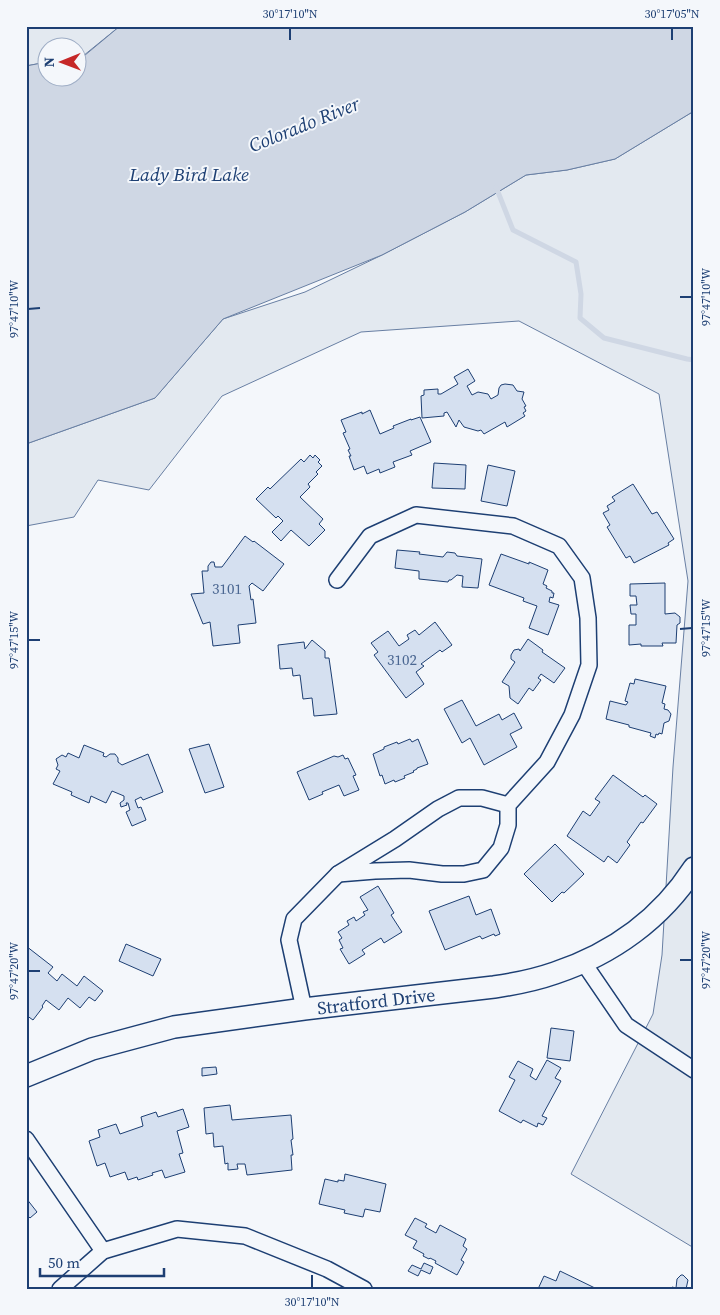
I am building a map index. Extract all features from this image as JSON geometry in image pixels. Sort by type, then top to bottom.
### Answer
[{"type":"street","points":[[337,580],[370,536],[416,515],[512,526],[558,546],[582,578],[588,618],[589,665],[572,715],[547,762],[508,805],[508,825],[501,848],[482,870],[464,874],[442,874],[409,870],[338,874]]},
{"type":"street","points":[[304,1009],[289,940],[294,919],[338,874],[395,839],[438,809],[459,798],[482,798],[508,805]]},
{"type":"street","name":"Stratford Drive","points":[[26,1076],[92,1049],[174,1027],[304,1009],[494,987],[548,976],[583,962],[616,945],[645,924],[673,896],[694,868]]},
{"type":"street","points":[[583,962],[626,1026],[694,1070]]},
{"type":"street","points":[[26,1138],[103,1252]]},
{"type":"street","points":[[60,1289],[103,1252],[176,1230],[245,1236],[327,1269],[364,1289]]},
{"type":"shaded area","points":[[26,26],[120,26],[88,52],[88,38],[38,38],[38,64],[26,66]]},
{"type":"shaded area","points":[[694,111],[694,1248],[571,1174],[653,1014],[662,955],[673,767],[688,581],[659,394],[519,321],[361,332],[222,396],[149,490],[98,480],[74,517],[26,526],[26,444],[155,398],[223,319],[305,292],[465,212],[526,175],[567,170],[615,159]]},
{"type":"water","name":"Lady Bird Lake","points":[[120,26],[694,26],[694,111],[615,159],[567,170],[526,175],[465,212],[382,255],[223,319],[155,398],[26,444],[26,66],[38,64],[38,88],[88,88],[88,53]]},
{"type":"building","points":[[468,369],[475,381],[467,386],[472,395],[478,392],[488,394],[491,399],[498,395],[499,388],[505,384],[513,385],[517,391],[524,392],[522,399],[526,406],[524,407],[526,411],[523,413],[525,416],[507,427],[505,422],[484,434],[481,430],[478,431],[464,427],[459,420],[456,427],[447,412],[444,413],[444,416],[422,418],[421,396],[424,395],[424,390],[438,389],[438,394],[441,394],[458,384],[454,377]]},
{"type":"building","points":[[370,410],[380,434],[394,428],[393,426],[420,417],[431,442],[410,451],[412,455],[393,462],[395,467],[380,473],[379,469],[367,474],[364,466],[354,470],[349,456],[351,456],[348,450],[350,449],[343,433],[346,432],[341,420]]},
{"type":"building","points":[[310,455],[313,458],[315,455],[320,460],[318,462],[322,466],[316,472],[318,474],[308,484],[310,487],[300,497],[323,519],[319,524],[325,530],[309,546],[291,530],[281,541],[272,532],[283,521],[278,516],[276,518],[256,499],[268,487],[270,489],[301,459],[304,462]]},
{"type":"building","points":[[434,463],[466,465],[465,489],[432,488]]},
{"type":"building","points":[[488,465],[515,471],[507,506],[481,501]]},
{"type":"building","points":[[633,484],[652,514],[657,512],[674,539],[668,543],[669,545],[634,563],[630,556],[626,558],[607,527],[610,525],[603,513],[609,510],[607,506],[615,501],[612,497]]},
{"type":"building","points":[[245,536],[284,564],[263,591],[252,583],[249,586],[251,600],[253,599],[256,623],[238,625],[240,643],[213,646],[210,622],[203,624],[191,594],[204,593],[202,571],[208,571],[208,566],[211,562],[214,562],[215,567],[222,567]]},
{"type":"building","points":[[397,550],[443,557],[447,552],[455,553],[457,556],[482,559],[478,588],[462,587],[463,576],[457,575],[448,582],[419,579],[419,571],[395,568]]},
{"type":"building","points":[[501,554],[548,570],[543,584],[554,593],[553,598],[550,597],[549,602],[559,605],[548,635],[529,628],[537,606],[523,601],[524,598],[489,585]]},
{"type":"building","points":[[665,583],[665,614],[675,613],[680,617],[680,623],[677,625],[676,643],[662,643],[663,646],[629,645],[629,625],[636,625],[636,614],[631,614],[630,605],[637,605],[636,596],[630,596],[630,584]]},
{"type":"building","points":[[435,622],[452,645],[442,652],[440,650],[421,664],[424,666],[416,672],[424,684],[406,698],[374,655],[378,652],[371,643],[388,631],[399,646],[409,639],[407,635],[415,630],[419,635]]},
{"type":"building","points":[[528,639],[543,650],[542,652],[565,668],[554,683],[541,674],[538,678],[541,680],[533,691],[529,688],[518,704],[510,698],[509,686],[502,682],[515,662],[511,659],[514,650],[519,649],[520,651]]},
{"type":"building","points":[[312,640],[325,651],[325,658],[329,658],[337,714],[314,716],[312,698],[303,699],[300,675],[293,676],[292,668],[280,669],[278,645],[304,642],[305,649]]},
{"type":"building","points":[[635,679],[666,686],[662,703],[665,704],[664,709],[668,710],[671,714],[669,721],[664,723],[662,734],[656,734],[655,738],[650,736],[651,733],[606,719],[610,701],[626,705],[628,702],[625,701],[630,683],[634,684]]},
{"type":"building","points":[[462,700],[476,726],[499,714],[502,720],[514,713],[522,728],[510,734],[517,747],[484,765],[470,738],[462,743],[444,709]]},
{"type":"building","points":[[410,739],[412,742],[418,739],[428,764],[417,768],[414,772],[404,776],[405,778],[385,784],[382,775],[380,776],[373,754],[384,749],[384,747]]},
{"type":"building","points":[[209,744],[224,787],[205,793],[189,749]]},
{"type":"building","points":[[84,745],[104,753],[103,756],[106,757],[110,754],[115,754],[118,762],[122,765],[148,754],[163,792],[143,800],[141,797],[135,800],[138,808],[141,807],[146,820],[132,826],[126,812],[130,810],[128,803],[121,807],[120,803],[124,800],[124,796],[112,791],[106,803],[91,796],[89,803],[71,795],[72,792],[53,784],[60,771],[56,769],[58,765],[56,759],[62,755],[66,757],[68,753],[79,758]]},
{"type":"building","points":[[343,755],[345,759],[348,758],[356,775],[353,776],[359,790],[344,796],[339,785],[309,800],[297,772],[334,756]]},
{"type":"building","points":[[613,775],[643,797],[645,795],[657,804],[627,842],[630,845],[617,863],[608,856],[604,862],[567,836],[583,811],[590,816],[600,802],[595,799]]},
{"type":"building","points":[[555,844],[584,874],[552,902],[524,874]]},
{"type":"building","points":[[378,886],[394,913],[391,915],[402,932],[384,943],[381,938],[362,950],[365,954],[349,964],[340,949],[343,948],[339,940],[342,938],[338,932],[349,925],[347,921],[354,917],[356,921],[365,915],[363,912],[368,910],[360,897]]},
{"type":"building","points":[[469,896],[476,915],[491,909],[500,934],[495,936],[494,934],[482,939],[480,936],[445,950],[429,911]]},
{"type":"building","points":[[126,944],[161,959],[153,976],[119,961]]},
{"type":"building","points":[[26,946],[53,967],[48,973],[57,981],[62,974],[77,986],[84,976],[103,991],[95,1001],[89,997],[80,1008],[68,998],[59,1010],[46,1000],[33,1020],[26,1015],[26,996],[28,993],[26,991]]},
{"type":"building","points":[[551,1028],[574,1031],[570,1061],[547,1058]]},
{"type":"building","points":[[547,1060],[561,1068],[555,1078],[561,1081],[542,1116],[547,1118],[543,1125],[538,1123],[537,1127],[523,1120],[521,1123],[499,1111],[515,1080],[509,1077],[518,1061],[533,1069],[530,1076],[536,1080]]},
{"type":"building","points":[[216,1067],[217,1074],[202,1076],[202,1068]]},
{"type":"building","points":[[230,1105],[232,1120],[291,1115],[293,1139],[291,1140],[292,1170],[247,1175],[245,1164],[237,1164],[238,1169],[228,1170],[228,1163],[225,1164],[223,1146],[214,1147],[213,1133],[206,1134],[204,1108]]},
{"type":"building","points":[[183,1109],[189,1127],[177,1131],[183,1153],[179,1154],[185,1172],[165,1178],[162,1170],[138,1180],[137,1177],[128,1180],[125,1172],[110,1177],[105,1163],[97,1166],[89,1141],[100,1137],[98,1130],[116,1124],[120,1134],[143,1126],[141,1117],[156,1112],[158,1117]]},
{"type":"building","points":[[345,1174],[386,1184],[380,1212],[365,1209],[363,1217],[344,1213],[345,1210],[319,1204],[325,1179],[338,1182],[338,1180],[344,1181]]},
{"type":"building","points":[[26,1198],[37,1212],[30,1218],[26,1214]]},
{"type":"building","points":[[415,1218],[427,1224],[425,1227],[436,1233],[440,1225],[466,1239],[463,1246],[467,1249],[461,1260],[464,1262],[457,1275],[435,1263],[436,1261],[423,1256],[424,1254],[413,1248],[417,1241],[405,1235]]},
{"type":"building","points":[[424,1263],[433,1267],[430,1274],[421,1270],[418,1276],[408,1271],[412,1265],[421,1269]]},
{"type":"building","points":[[560,1271],[597,1289],[538,1289],[544,1276],[556,1281]]},
{"type":"building","points":[[681,1275],[688,1280],[686,1289],[671,1289],[672,1287],[676,1288],[677,1279]]},
{"type":"waterway","points":[[496,187],[513,230],[576,262],[581,294],[580,318],[604,338],[694,360]]},
{"type":"water label","name":"Colorado River","points":[[304,124]]}]
